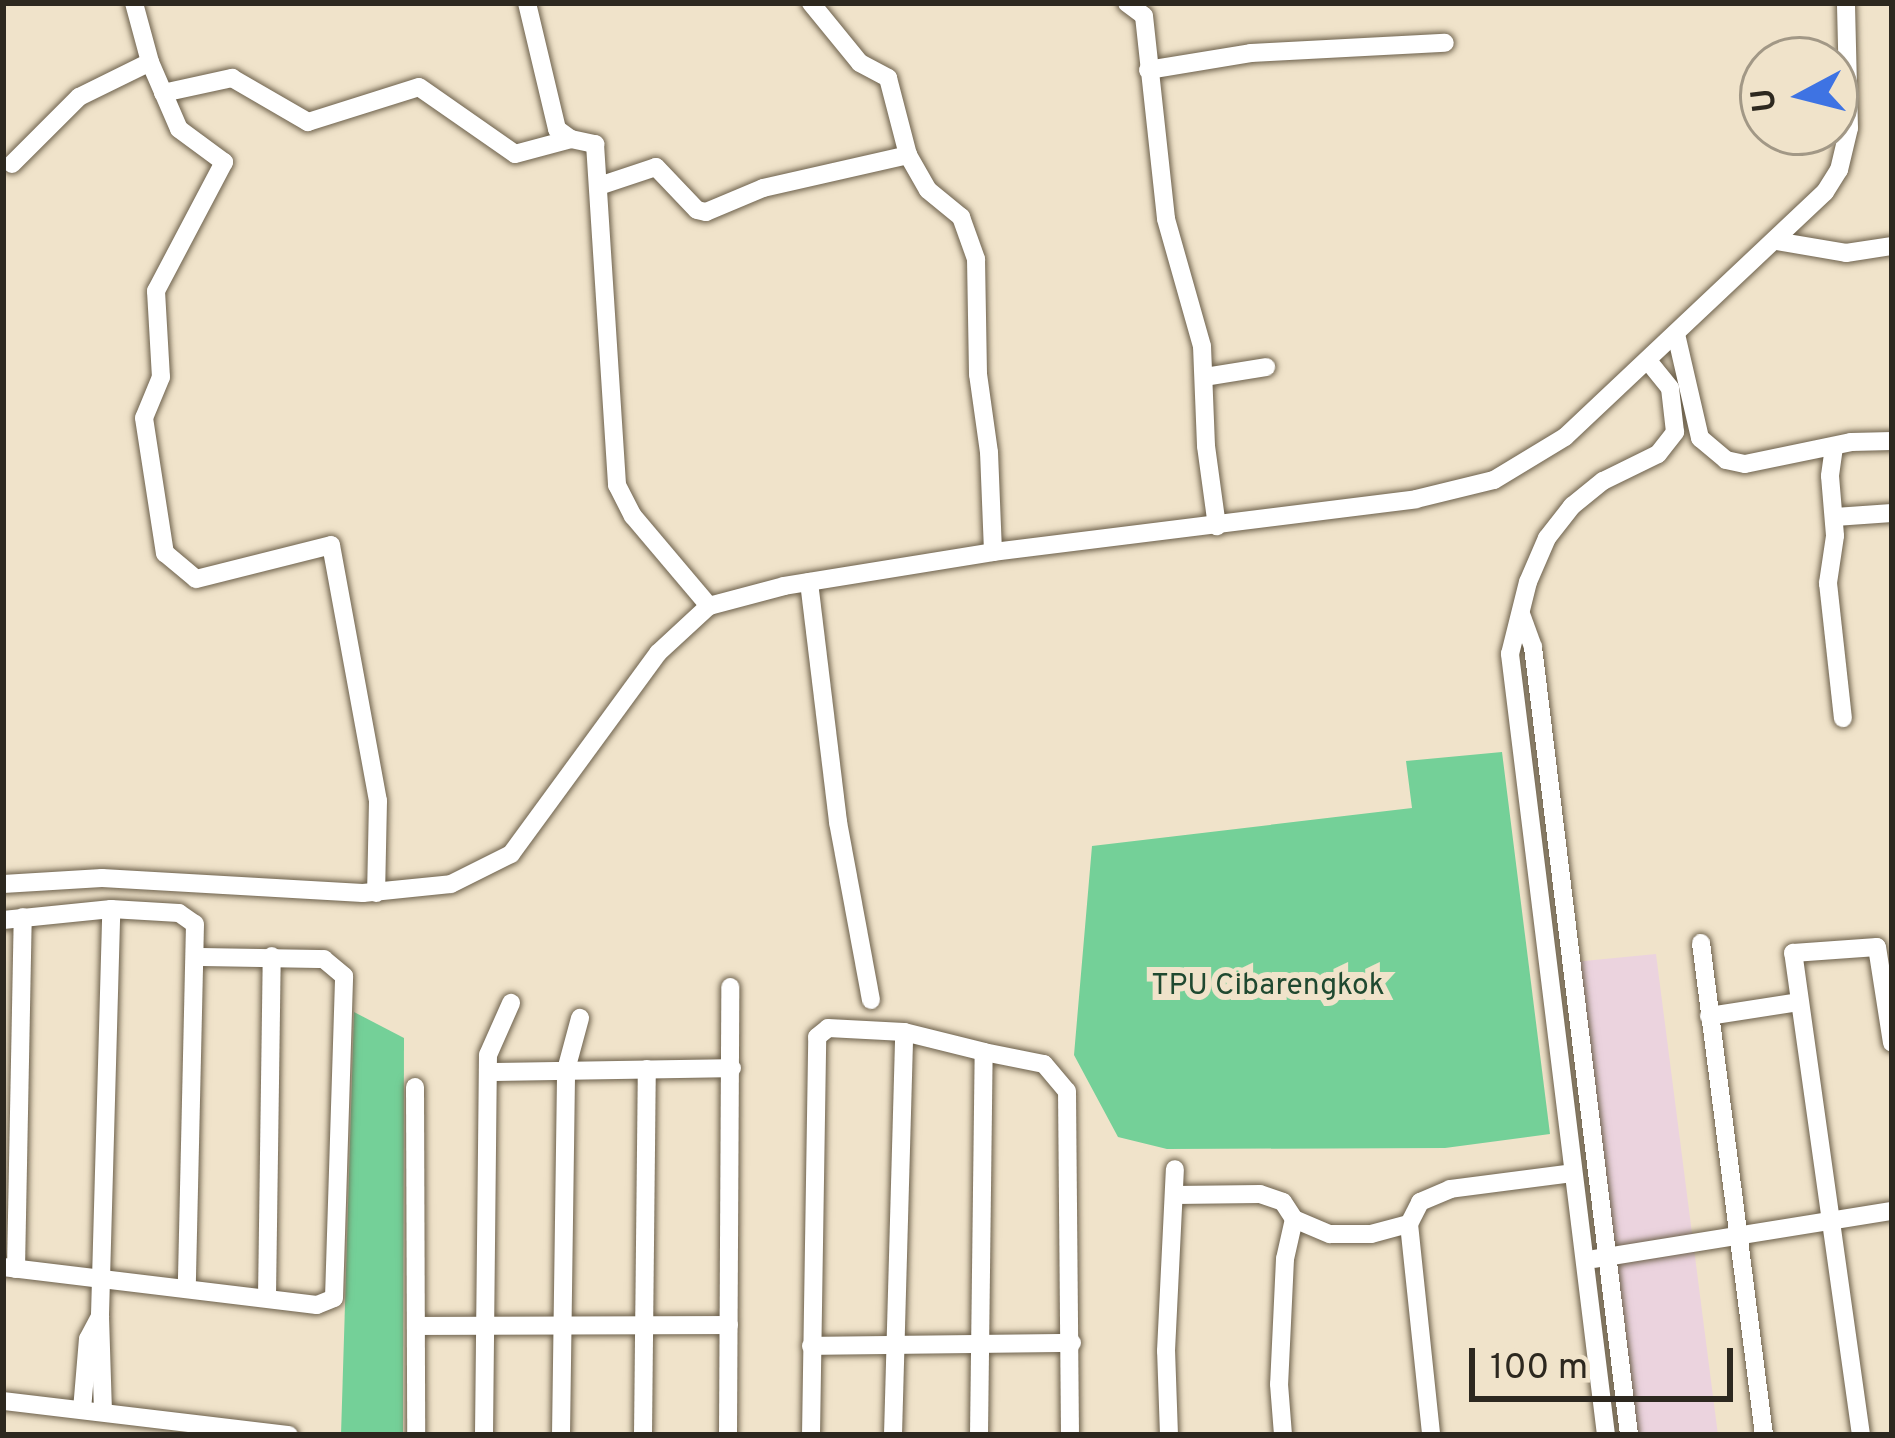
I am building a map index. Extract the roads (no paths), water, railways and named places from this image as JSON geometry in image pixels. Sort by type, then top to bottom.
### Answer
[{"type":"street","points":[[134,3],[150,62],[178,129],[224,162],[156,291],[161,377],[144,418],[166,554],[196,579],[331,544],[378,801],[376,893]]},
{"type":"street","points":[[527,3],[556,129],[571,139],[595,144],[617,485],[634,516],[709,607]]},
{"type":"street","points":[[811,3],[860,63],[888,78],[908,154],[928,190],[962,217],[976,259],[993,552]]},
{"type":"street","points":[[3,884],[103,878],[376,893],[451,884],[512,854],[658,653],[709,607],[809,582],[993,552],[1416,500],[1494,480],[1565,437],[1825,192],[1843,157],[1850,109],[1846,3]]},
{"type":"street","points":[[1140,6],[1166,219],[1202,346],[1206,446],[1217,526]]},
{"type":"street","points":[[1148,70],[1251,53],[1445,43]]},
{"type":"street","points":[[12,164],[79,97],[150,62]]},
{"type":"street","points":[[164,93],[232,78],[308,122],[419,87],[515,154],[571,139]]},
{"type":"street","points":[[599,186],[656,167],[697,210],[706,212],[763,188],[908,154]]},
{"type":"street","points":[[1777,241],[1846,253],[1892,246]]},
{"type":"street","points":[[1676,334],[1695,426],[1712,453],[1745,464],[1892,441]]},
{"type":"street","points":[[1606,1435],[1510,654],[1547,538],[1572,506],[1604,481],[1668,446],[1675,432],[1670,388],[1647,360]]},
{"type":"street","points":[[1205,377],[1266,368]]},
{"type":"street","points":[[1834,447],[1829,476],[1835,517],[1828,583],[1843,718]]},
{"type":"street","points":[[1835,517],[1892,513]]},
{"type":"street","points":[[809,582],[838,823],[871,1000]]},
{"type":"street","points":[[1521,614],[1533,647],[1629,1435]]},
{"type":"street","points":[[103,1412],[100,1315],[111,908]]},
{"type":"street","points":[[3,920],[111,908],[187,916],[196,931],[187,1289]]},
{"type":"street","points":[[23,916],[9,1268],[321,1305],[337,1291],[344,976],[324,959],[196,957]]},
{"type":"street","points":[[1701,943],[1764,1435]]},
{"type":"street","points":[[1861,1435],[1827,1220],[1793,953],[1874,945],[1880,952],[1892,1043]]},
{"type":"street","points":[[266,1297],[272,956]]},
{"type":"street","points":[[728,1435],[730,987]]},
{"type":"street","points":[[1709,1016],[1798,1002]]},
{"type":"street","points":[[484,1435],[488,1072],[492,1041],[511,1003]]},
{"type":"street","points":[[561,1435],[566,1070],[580,1018]]},
{"type":"street","points":[[811,1435],[817,1037],[828,1028],[904,1032],[1044,1064],[1066,1091],[1070,1435]]},
{"type":"street","points":[[893,1435],[904,1032]]},
{"type":"street","points":[[979,1435],[984,1052]]},
{"type":"street","points":[[1561,1063],[1582,1060]]},
{"type":"street","points":[[488,1072],[732,1068]]},
{"type":"street","points":[[643,1435],[647,1069]]},
{"type":"street","points":[[415,1088],[416,1435]]},
{"type":"street","points":[[1169,1435],[1166,1351],[1175,1169]]},
{"type":"street","points":[[1431,1435],[1409,1225],[1420,1202],[1450,1190],[1573,1173]]},
{"type":"street","points":[[1175,1195],[1260,1194],[1283,1202],[1294,1219],[1330,1234],[1371,1234],[1409,1225]]},
{"type":"street","points":[[1584,1260],[1892,1211]]},
{"type":"street","points":[[1283,1435],[1280,1363],[1285,1259],[1294,1219]]},
{"type":"street","points":[[82,1410],[88,1339],[100,1315]]},
{"type":"street","points":[[416,1326],[729,1325]]},
{"type":"street","points":[[811,1346],[1072,1343]]},
{"type":"street","points":[[3,1401],[289,1435]]},
{"type":"park label","name":"TPU Cibarengkok","points":[[1268,987]]}]
